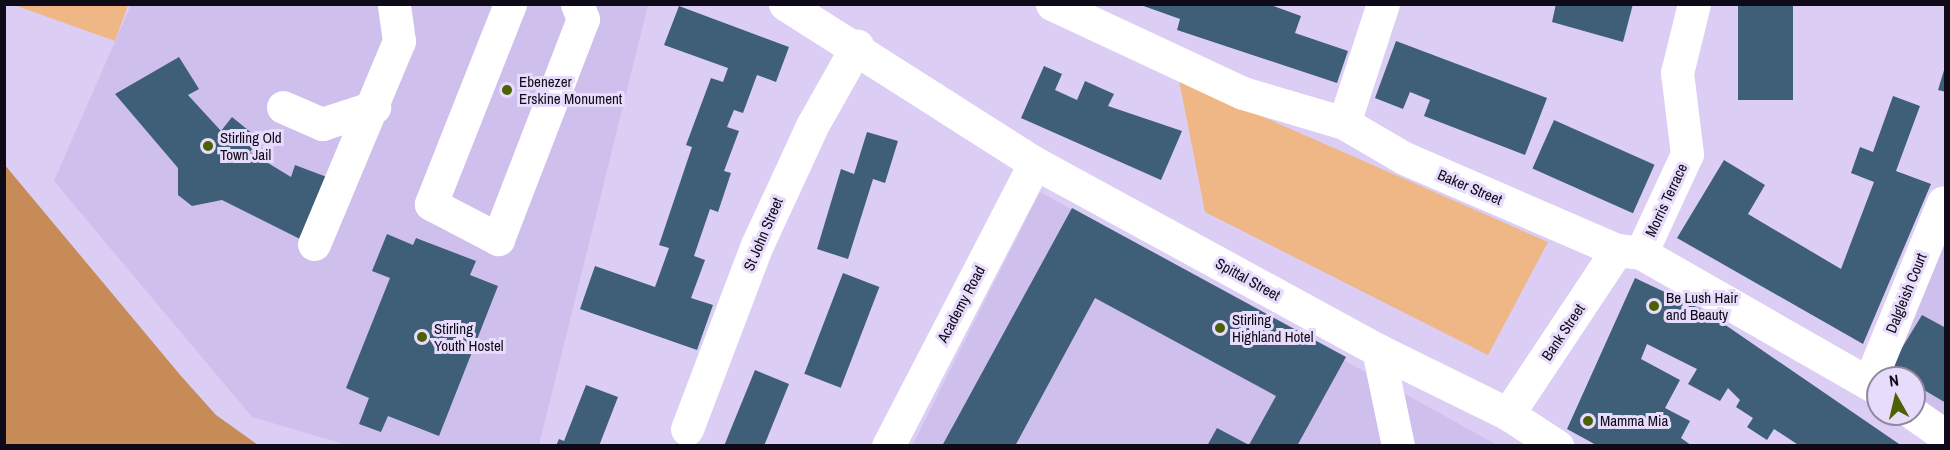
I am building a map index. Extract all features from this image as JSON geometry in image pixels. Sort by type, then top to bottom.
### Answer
[{"type":"street","points":[[314,244],[374,107],[399,41],[394,4]]},
{"type":"street","points":[[510,4],[430,204],[498,239],[583,19],[577,4]]},
{"type":"street","points":[[785,4],[857,46],[1035,163]]},
{"type":"street","name":"Baker Street","points":[[1052,4],[1243,93],[1344,123],[1404,158],[1629,252],[1866,382]]},
{"type":"street","points":[[1344,123],[1383,4]]},
{"type":"street","name":"Morris Terrace","points":[[1629,252],[1687,154],[1677,73],[1694,4]]},
{"type":"street","name":"St John Street","points":[[687,429],[757,246],[813,124],[857,46]]},
{"type":"street","points":[[283,106],[322,124],[374,107]]},
{"type":"street","name":"Spittal Street","points":[[1035,163],[1378,350],[1508,414],[1557,446]]},
{"type":"street","name":"Academy Road","points":[[888,446],[1035,163]]},
{"type":"street","name":"Dalgleish Court","points":[[1882,366],[1943,203]]},
{"type":"street","name":"Bank Street","points":[[1508,414],[1629,252]]},
{"type":"street","points":[[1378,350],[1398,446]]},
{"type":"street","points":[[1926,422],[1946,436]]},
{"type":"shaded area","points":[[14,5],[128,5],[115,41]]},
{"type":"shaded area","points":[[131,5],[648,5],[539,445],[347,445],[252,417],[54,181]]},
{"type":"shaded area","points":[[1179,80],[1548,242],[1488,355],[1205,212]]},
{"type":"shaded area","points":[[4,164],[216,415],[258,445],[5,445]]},
{"type":"shaded area","points":[[1040,192],[1497,445],[912,446]]},
{"type":"shaded area","points":[[1945,223],[1945,445],[1940,445],[1911,426],[1926,426],[1926,366],[1888,366]]},
{"type":"building","points":[[1138,4],[1268,4],[1301,16],[1295,33],[1348,51],[1337,83],[1177,30],[1180,19]]},
{"type":"building","points":[[1556,4],[1633,4],[1623,42],[1552,22]]},
{"type":"building","points":[[1738,4],[1793,4],[1793,100],[1738,100]]},
{"type":"building","points":[[679,6],[789,47],[776,82],[757,75],[743,113],[734,110],[727,127],[739,131],[724,171],[731,173],[718,212],[710,209],[694,256],[705,260],[691,298],[713,305],[697,350],[580,309],[595,266],[655,287],[669,248],[659,245],[692,147],[686,145],[711,78],[723,82],[728,68],[664,45]]},
{"type":"building","points":[[1396,41],[1547,98],[1525,155],[1424,116],[1430,100],[1410,92],[1403,109],[1375,98]]},
{"type":"building","name":"Stirling Old Town Jail","points":[[179,57],[199,89],[188,95],[221,131],[232,117],[259,139],[250,152],[291,177],[295,165],[332,179],[304,241],[222,200],[192,206],[178,195],[178,168],[115,94]]},
{"type":"building","points":[[1044,66],[1062,74],[1055,90],[1077,100],[1085,81],[1114,94],[1108,106],[1182,131],[1161,180],[1021,118]]},
{"type":"building","points":[[1946,67],[1946,92],[1938,90]]},
{"type":"building","points":[[1893,96],[1920,106],[1896,171],[1931,184],[1863,344],[1677,238],[1724,160],[1765,185],[1748,214],[1841,269],[1874,182],[1851,173],[1860,147],[1873,152]]},
{"type":"building","points":[[1554,120],[1654,165],[1633,213],[1532,168]]},
{"type":"building","points":[[867,132],[898,141],[885,183],[873,179],[848,259],[817,249],[841,169],[854,174]]},
{"type":"building","name":"Stirling Highland Hotel","points":[[1072,208],[1346,357],[1297,446],[1207,446],[1217,428],[1249,445],[1276,396],[1095,298],[1015,446],[942,446]]},
{"type":"building","name":"Stirling Youth Hostel","points":[[387,234],[413,245],[416,238],[476,261],[470,275],[498,286],[439,436],[388,416],[381,432],[359,424],[369,398],[346,388],[390,278],[372,271]]},
{"type":"building","points":[[843,273],[879,287],[841,388],[804,374]]},
{"type":"building","points":[[1635,278],[1705,311],[1866,421],[1866,426],[1873,426],[1902,446],[1800,446],[1774,429],[1767,440],[1747,427],[1753,418],[1736,407],[1740,400],[1728,388],[1720,401],[1688,384],[1697,369],[1647,344],[1641,359],[1680,380],[1665,408],[1690,421],[1681,438],[1692,446],[1598,446],[1567,429]]},
{"type":"building","points":[[1922,315],[1946,328],[1946,403],[1926,391],[1926,366],[1891,366]]},
{"type":"building","points":[[755,370],[789,384],[764,446],[724,446]]},
{"type":"building","points":[[586,385],[618,397],[599,446],[556,446],[559,439],[564,441]]},
{"type":"place","name":"Ebenezer Erskine Monument","points":[[507,90]]},
{"type":"place","name":"Stirling Old Town Jail","points":[[208,146]]},
{"type":"place","name":"Be Lush Hair and Beauty","points":[[1654,306]]},
{"type":"place","name":"Stirling Highland Hotel","points":[[1220,328]]},
{"type":"place","name":"Stirling Youth Hostel","points":[[422,337]]},
{"type":"place","name":"Mamma Mia","points":[[1588,421]]}]
